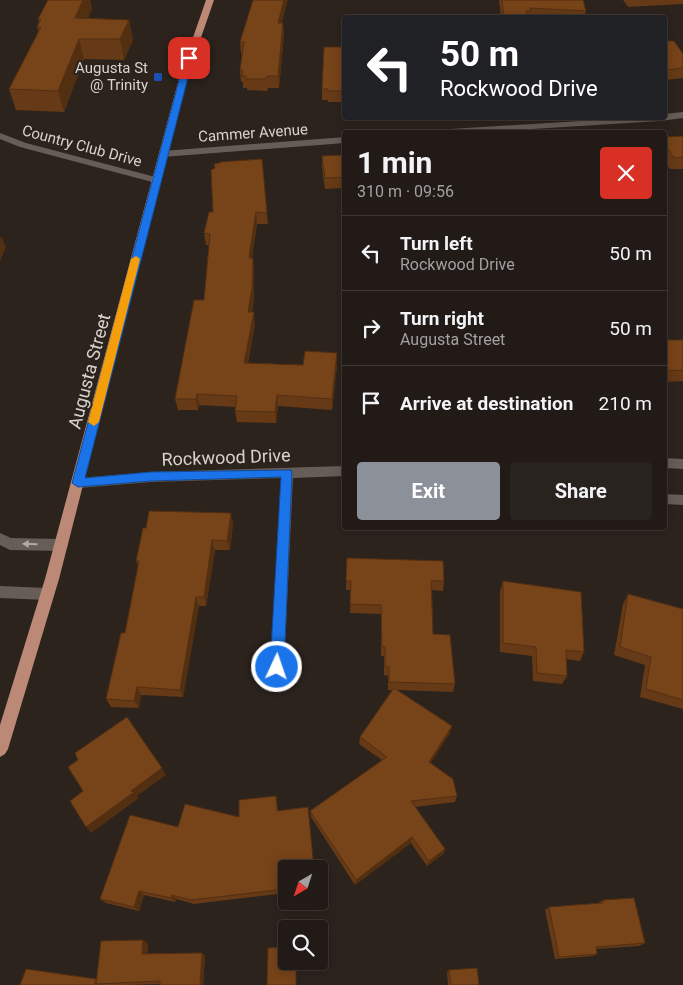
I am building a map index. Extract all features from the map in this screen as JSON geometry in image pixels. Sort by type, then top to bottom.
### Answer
[{"type":"main road","name":"Augusta Street","points":[[0,750],[78,483],[184,75],[210,0]]},
{"type":"street","points":[[667,117],[683,115]]},
{"type":"street","points":[[481,130],[630,120]]},
{"type":"street","name":"Country Club Drive","points":[[0,136],[23,145],[156,180]]},
{"type":"street","name":"Cammer Avenue","points":[[163,154],[342,140]]},
{"type":"street","points":[[667,463],[683,464]]},
{"type":"street","name":"Rockwood Drive","points":[[78,483],[151,477],[342,471]]},
{"type":"street","points":[[277,667],[287,473]]},
{"type":"street","points":[[667,498],[683,500]]},
{"type":"street","points":[[0,539],[10,544],[61,545]]},
{"type":"street","points":[[0,592],[47,594]]},
{"type":"building","points":[[48,0],[83,0],[75,18],[129,20],[120,39],[79,39],[58,91],[9,89],[41,27],[37,27],[41,19],[38,19]]},
{"type":"building","points":[[253,0],[284,0],[278,23],[283,23],[278,76],[267,76],[266,79],[246,79],[246,76],[242,76],[243,70],[240,70],[244,42],[240,42]]},
{"type":"building","points":[[502,0],[583,0],[586,11],[530,8],[531,11],[526,11],[527,15],[504,15]]},
{"type":"building","points":[[667,41],[674,41],[683,54],[683,68],[667,70]]},
{"type":"building","points":[[324,47],[342,47],[342,91],[322,89]]},
{"type":"building","points":[[683,136],[683,157],[674,158],[667,147],[667,137]]},
{"type":"building","points":[[342,155],[342,177],[325,178],[322,156]]},
{"type":"building","points":[[262,159],[267,213],[256,212],[249,258],[253,258],[252,288],[248,312],[254,312],[244,363],[303,365],[305,351],[337,353],[332,399],[277,395],[275,412],[235,411],[237,396],[197,394],[196,399],[175,399],[194,300],[204,300],[210,234],[204,233],[209,212],[213,212],[211,170],[215,168],[214,164],[220,162]]},
{"type":"building","points":[[667,340],[683,340],[683,370],[667,371]]},
{"type":"building","points":[[149,511],[231,513],[227,541],[212,540],[204,597],[196,597],[180,690],[137,687],[134,701],[106,699],[121,633],[125,633],[139,561],[136,561],[143,528],[146,528]]},
{"type":"building","points":[[347,558],[443,561],[444,581],[431,581],[433,634],[450,635],[455,684],[389,682],[389,667],[385,667],[385,647],[382,647],[381,605],[350,604],[351,581],[346,581]]},
{"type":"building","points":[[503,581],[581,592],[584,652],[566,650],[567,676],[537,673],[536,647],[503,643]]},
{"type":"building","points":[[628,594],[683,609],[683,700],[646,689],[651,657],[620,647]]},
{"type":"building","points":[[394,688],[452,726],[429,762],[453,779],[457,796],[411,801],[445,849],[429,861],[412,837],[356,880],[310,811],[387,757],[360,737]]},
{"type":"building","points":[[127,717],[162,768],[131,791],[134,792],[86,827],[70,801],[83,791],[68,767],[78,760],[75,753]]},
{"type":"building","points":[[276,796],[277,811],[308,807],[313,860],[278,860],[278,890],[191,900],[172,895],[171,898],[139,891],[134,907],[100,899],[130,815],[178,827],[185,804],[239,817],[239,800]]},
{"type":"building","points":[[634,898],[645,943],[596,947],[597,954],[559,957],[549,907],[603,903],[603,900]]},
{"type":"building","points":[[143,940],[142,954],[202,953],[200,985],[160,985],[160,981],[96,984],[101,941]]},
{"type":"building","points":[[278,947],[278,970],[296,970],[296,985],[267,985],[268,948]]},
{"type":"building","points":[[477,968],[479,985],[451,985],[449,970]]},
{"type":"building","points":[[26,969],[96,979],[94,985],[20,985]]},
{"type":"slow traffic","points":[[94,422],[136,259]]},
{"type":"place","name":"Augusta St @ Trinity","points":[[158,77]]},
{"type":"route","points":[[189,58],[78,483],[151,477],[287,473],[277,667]]}]
